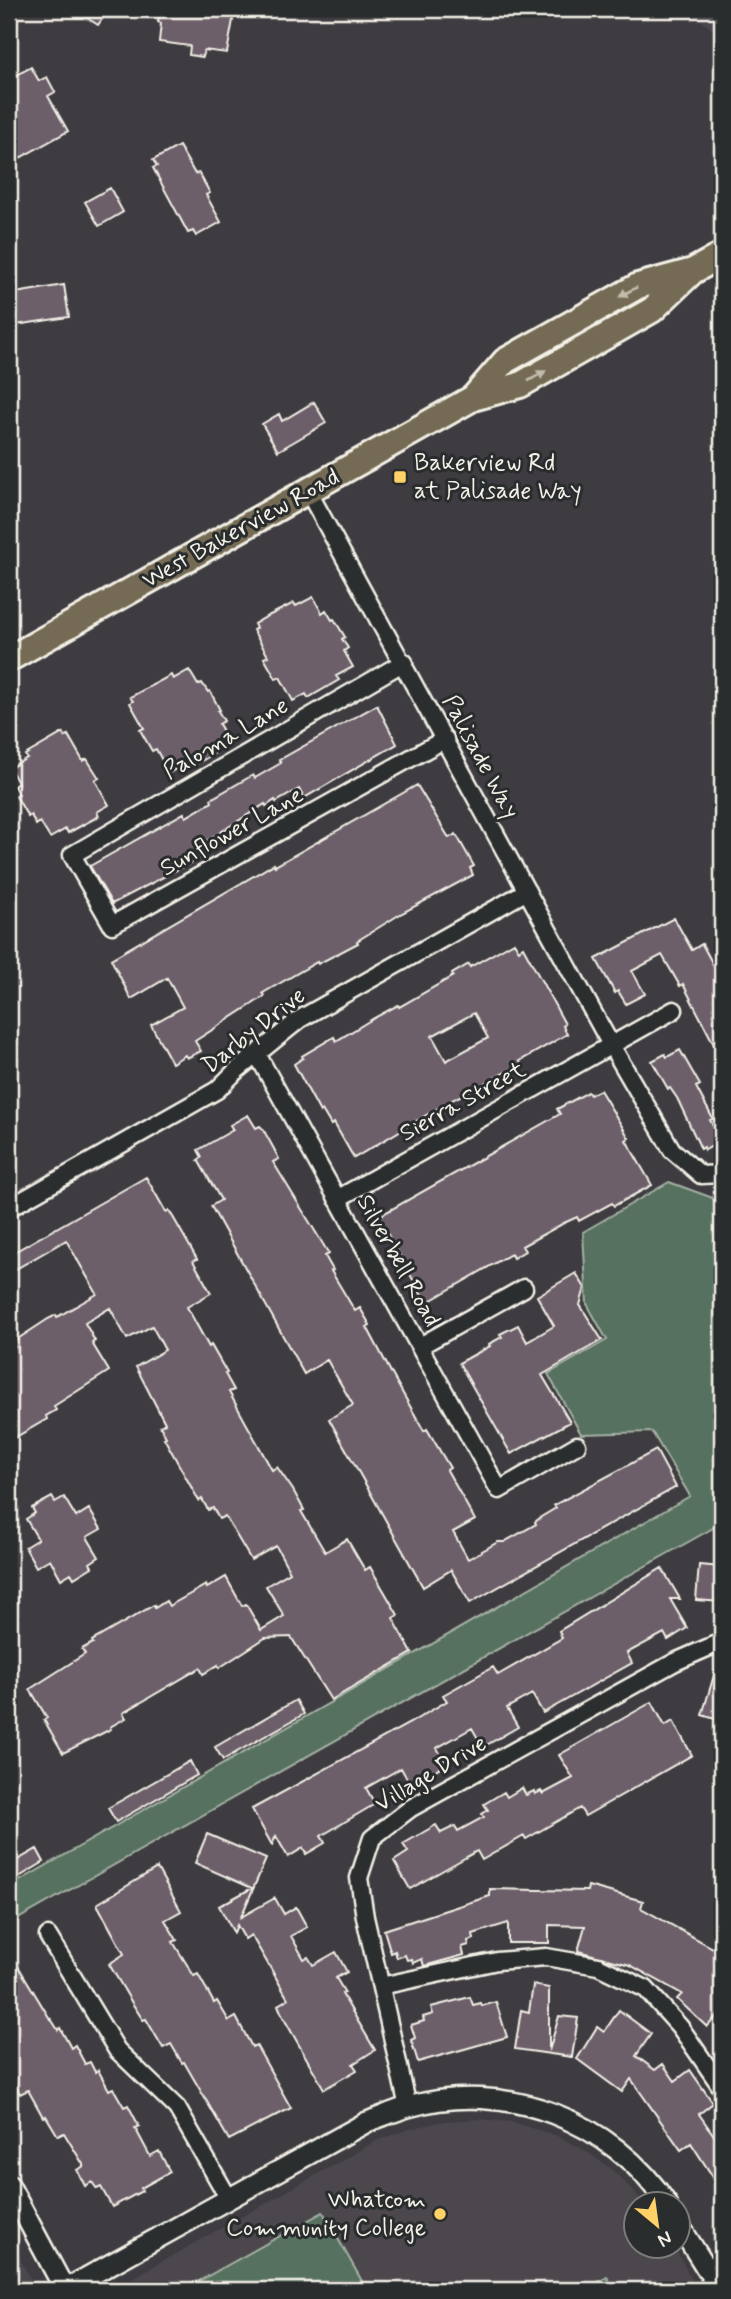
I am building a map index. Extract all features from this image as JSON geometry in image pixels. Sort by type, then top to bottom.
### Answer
[{"type":"main road","name":"West Bakerview Road","points":[[9,659],[473,398],[520,385],[652,310],[692,271],[722,255]]},
{"type":"street","name":"Palisade Way","points":[[308,491],[404,662],[611,1045],[672,1150],[701,1175],[722,1174]]},
{"type":"street","name":"Paloma Lane","points":[[72,855],[404,662]]},
{"type":"street","name":"Sunflower Lane","points":[[72,855],[112,925],[445,739]]},
{"type":"street","name":"Darby Drive","points":[[9,1208],[208,1095],[300,1019],[527,891]]},
{"type":"street","points":[[611,1045],[674,1010]]},
{"type":"street","name":"Sierra Street","points":[[337,1199],[611,1045]]},
{"type":"street","name":"Silverbell Road","points":[[257,1055],[499,1490],[577,1445]]},
{"type":"street","points":[[420,1346],[524,1288]]},
{"type":"street","name":"Village Drive","points":[[408,2107],[365,1917],[359,1878],[372,1838],[411,1808],[675,1662],[722,1644]]},
{"type":"street","points":[[48,1936],[117,2050],[177,2108],[229,2199]]},
{"type":"street","points":[[381,1986],[497,1961],[546,1957],[598,1966],[646,1989],[680,2027],[722,2088]]},
{"type":"street","points":[[9,2185],[65,2290],[367,2122],[408,2107],[448,2099],[486,2100],[554,2112],[592,2130],[631,2161],[655,2190]]},
{"type":"street","points":[[692,2245],[720,2290]]},
{"type":"shaded area","points":[[686,9],[722,9],[722,30],[717,33]]},
{"type":"shaded area","name":"Whatcom Community College","points":[[479,2119],[511,2122],[555,2135],[581,2148],[610,2168],[632,2190],[622,2190],[622,2260],[681,2260],[698,2290],[111,2290],[378,2140],[409,2129],[445,2121]]},
{"type":"shaded area","points":[[9,2237],[29,2276],[37,2290],[9,2290]]},
{"type":"green space","points":[[669,1182],[713,1198],[722,1214],[722,1523],[9,1924],[9,1887],[690,1496],[652,1432],[581,1434],[548,1374],[607,1340],[587,1304],[583,1232]]},
{"type":"green space","points":[[323,2212],[367,2290],[183,2290]]},
{"type":"green space","points":[[607,2277],[615,2290],[584,2290]]},
{"type":"building","points":[[73,9],[109,9],[98,25]]},
{"type":"building","points":[[160,9],[235,9],[227,53],[204,50],[203,57],[189,55],[190,46],[159,42]]},
{"type":"building","points":[[31,67],[39,81],[47,77],[55,92],[48,96],[68,131],[9,164],[9,79]]},
{"type":"building","points":[[179,146],[195,174],[199,173],[210,193],[206,195],[221,222],[196,236],[193,231],[188,233],[153,168],[157,166],[153,160]]},
{"type":"building","points":[[110,188],[123,212],[99,226],[85,202]]},
{"type":"building","points":[[64,285],[69,317],[9,326],[9,294]]},
{"type":"building","points":[[314,402],[326,423],[278,451],[262,424],[279,414],[282,421]]},
{"type":"building","points":[[313,597],[322,613],[326,610],[345,637],[342,639],[348,648],[344,651],[353,667],[336,676],[339,680],[308,698],[306,694],[293,701],[280,677],[276,679],[264,658],[268,656],[253,630],[256,628],[254,624],[294,603],[296,606]]},
{"type":"building","points":[[189,670],[198,685],[202,683],[208,692],[210,691],[224,721],[219,724],[228,740],[212,749],[215,753],[184,771],[181,766],[169,773],[156,749],[152,751],[140,730],[144,728],[130,703],[133,701],[130,697],[171,675],[173,679]]},
{"type":"building","points":[[377,705],[397,744],[304,798],[299,789],[276,802],[275,800],[266,806],[265,804],[200,845],[205,855],[112,904],[90,866],[184,813],[186,817],[212,802],[211,799],[253,775],[255,778],[281,763],[279,760]]},
{"type":"building","points":[[63,733],[65,737],[68,735],[83,761],[87,759],[99,778],[95,780],[109,805],[97,812],[99,816],[68,833],[66,829],[50,838],[40,822],[36,825],[31,815],[28,817],[16,796],[19,795],[14,786],[18,783],[10,768],[27,758],[25,755]]},
{"type":"building","points":[[417,785],[449,838],[456,834],[474,866],[470,868],[473,875],[402,913],[357,941],[358,943],[318,964],[317,962],[263,993],[265,996],[195,1041],[201,1051],[187,1058],[185,1055],[172,1063],[151,1025],[183,1007],[167,978],[131,999],[111,959]]},
{"type":"building","points":[[674,918],[692,950],[702,944],[722,981],[722,1060],[683,984],[680,986],[662,955],[632,971],[645,994],[626,1004],[618,991],[615,993],[596,959]]},
{"type":"building","points":[[514,942],[519,950],[523,947],[565,1024],[563,1026],[567,1034],[520,1061],[521,1064],[450,1101],[354,1158],[334,1123],[331,1125],[322,1110],[320,1112],[294,1064],[303,1058],[302,1056],[334,1037],[336,1041],[453,976],[452,974],[469,964],[470,967]],"holes":[[[474,1013],[488,1038],[446,1061],[432,1036]]]},
{"type":"building","points":[[680,1050],[700,1085],[696,1087],[721,1141],[705,1150],[704,1147],[701,1149],[677,1098],[670,1088],[668,1089],[652,1061]]},
{"type":"building","points":[[600,1090],[629,1138],[626,1140],[652,1185],[614,1206],[612,1203],[579,1221],[577,1217],[564,1223],[522,1246],[525,1251],[513,1258],[511,1254],[426,1303],[378,1217],[560,1114],[557,1109],[588,1092],[590,1095]]},
{"type":"building","points":[[248,1115],[256,1128],[260,1126],[263,1129],[279,1159],[273,1162],[329,1254],[325,1256],[333,1270],[331,1271],[355,1311],[360,1308],[393,1376],[424,1431],[427,1429],[450,1468],[447,1470],[475,1520],[453,1532],[468,1559],[536,1524],[541,1517],[556,1508],[554,1505],[656,1450],[676,1487],[470,1603],[451,1570],[423,1587],[329,1419],[353,1405],[327,1360],[304,1374],[211,1206],[221,1200],[198,1160],[202,1157],[198,1150],[233,1130],[230,1125]]},
{"type":"building","points":[[146,1177],[166,1212],[169,1210],[197,1259],[193,1261],[211,1293],[187,1307],[227,1373],[225,1374],[234,1390],[229,1392],[272,1470],[277,1467],[293,1490],[304,1510],[301,1511],[325,1552],[347,1539],[365,1570],[370,1567],[398,1615],[393,1618],[412,1653],[331,1700],[291,1637],[265,1638],[219,1668],[218,1665],[203,1674],[200,1668],[123,1713],[126,1718],[110,1727],[111,1729],[63,1753],[30,1689],[85,1654],[82,1649],[93,1643],[92,1641],[154,1605],[155,1608],[166,1601],[169,1606],[226,1577],[242,1606],[246,1604],[261,1630],[284,1616],[266,1586],[290,1572],[276,1546],[251,1560],[225,1516],[219,1519],[213,1508],[208,1510],[202,1499],[199,1501],[164,1438],[166,1437],[160,1426],[165,1423],[136,1367],[165,1350],[152,1326],[127,1339],[110,1308],[85,1323],[95,1341],[92,1343],[109,1371],[54,1406],[56,1410],[46,1416],[47,1419],[9,1441],[9,1351],[16,1347],[13,1342],[48,1319],[56,1315],[57,1317],[97,1294],[66,1240],[9,1273],[9,1255]]},
{"type":"building","points":[[576,1273],[585,1288],[580,1305],[602,1340],[542,1375],[570,1422],[511,1454],[459,1363],[490,1346],[489,1344],[502,1337],[500,1334],[518,1325],[527,1342],[554,1326],[537,1296]]},
{"type":"building","points":[[52,1497],[55,1502],[64,1497],[76,1517],[89,1509],[101,1529],[87,1537],[99,1557],[90,1563],[92,1567],[74,1578],[71,1573],[61,1579],[50,1559],[36,1567],[25,1547],[38,1539],[26,1519],[35,1513],[32,1508]]},
{"type":"building","points":[[699,1565],[722,1567],[722,1602],[696,1600]]},
{"type":"building","points":[[662,1568],[680,1599],[670,1599],[687,1628],[668,1640],[664,1633],[627,1653],[632,1663],[543,1713],[532,1694],[507,1708],[518,1727],[483,1747],[472,1728],[437,1748],[446,1764],[410,1784],[401,1768],[366,1788],[375,1804],[321,1836],[325,1843],[306,1854],[303,1848],[288,1857],[276,1836],[272,1845],[252,1809],[410,1723],[447,1701],[443,1695],[493,1667],[498,1675],[562,1638],[559,1631]]},
{"type":"building","points":[[719,1659],[722,1660],[722,1721],[702,1715]]},
{"type":"building","points":[[296,1700],[304,1714],[223,1760],[215,1747]]},
{"type":"building","points":[[652,1702],[665,1726],[673,1721],[692,1755],[585,1816],[580,1808],[482,1860],[477,1851],[410,1889],[394,1861],[408,1852],[403,1844],[436,1825],[441,1833],[455,1826],[458,1831],[484,1817],[482,1814],[488,1810],[484,1804],[504,1792],[507,1797],[522,1788],[526,1795],[534,1791],[535,1794],[541,1791],[543,1794],[573,1778],[559,1755]]},
{"type":"building","points":[[190,1761],[197,1775],[116,1822],[108,1808]]},
{"type":"building","points":[[207,1834],[266,1859],[241,1917],[275,1898],[284,1914],[296,1907],[307,1927],[291,1936],[304,1959],[308,1957],[313,1965],[336,1952],[347,1972],[336,1978],[345,1993],[342,1994],[375,2050],[353,2064],[357,2070],[324,2089],[283,2017],[278,2005],[288,1999],[271,1969],[251,1935],[245,1939],[237,1925],[234,1933],[219,1906],[252,1888],[195,1863]]},
{"type":"building","points":[[37,1849],[44,1862],[9,1883],[9,1865]]},
{"type":"building","points":[[157,1868],[181,1911],[165,1920],[177,1940],[173,1942],[194,1976],[198,1974],[214,2003],[217,2001],[229,2021],[236,2017],[252,2047],[256,2045],[291,2108],[229,2140],[184,2062],[182,2063],[171,2044],[163,2048],[109,1964],[124,1954],[97,1904]]},
{"type":"building","points":[[588,1886],[643,1901],[641,1908],[713,1948],[722,1939],[722,2010],[707,2027],[677,1999],[682,1994],[630,1965],[578,1951],[585,1926],[549,1925],[549,1943],[508,1943],[508,1923],[473,1934],[474,1939],[468,1941],[469,1945],[462,1947],[464,1955],[424,1966],[422,1959],[413,1963],[412,1959],[407,1960],[405,1955],[397,1958],[395,1951],[391,1953],[384,1930],[490,1896],[490,1889],[587,1891]]},
{"type":"building","points":[[9,1951],[71,2048],[75,2045],[85,2064],[90,2062],[95,2072],[98,2070],[109,2090],[113,2088],[124,2107],[128,2105],[139,2126],[135,2128],[150,2156],[159,2151],[170,2172],[112,2207],[101,2187],[97,2189],[92,2182],[85,2186],[77,2170],[84,2166],[64,2133],[58,2136],[46,2116],[43,2117],[28,2090],[20,2094],[9,2072]]},
{"type":"building","points":[[533,1985],[549,1988],[549,2051],[559,2016],[578,2018],[572,2057],[515,2049],[521,2010],[529,2012]]},
{"type":"building","points":[[470,1997],[473,2005],[481,2003],[482,2006],[496,2002],[507,2037],[418,2062],[411,2040],[415,2038],[411,2025],[424,2021],[423,2017],[433,2014],[431,2007]]},
{"type":"building","points":[[619,2010],[651,2034],[636,2056],[655,2070],[663,2064],[675,2081],[690,2070],[713,2103],[699,2114],[722,2147],[722,2191],[691,2143],[681,2150],[631,2079],[622,2092],[577,2059],[597,2027],[604,2032]]},
{"type":"place","name":"Bakerview Rd at Palisade Way","points":[[400,477]]},
{"type":"place","name":"Whatcom Community College","points":[[440,2214]]}]
